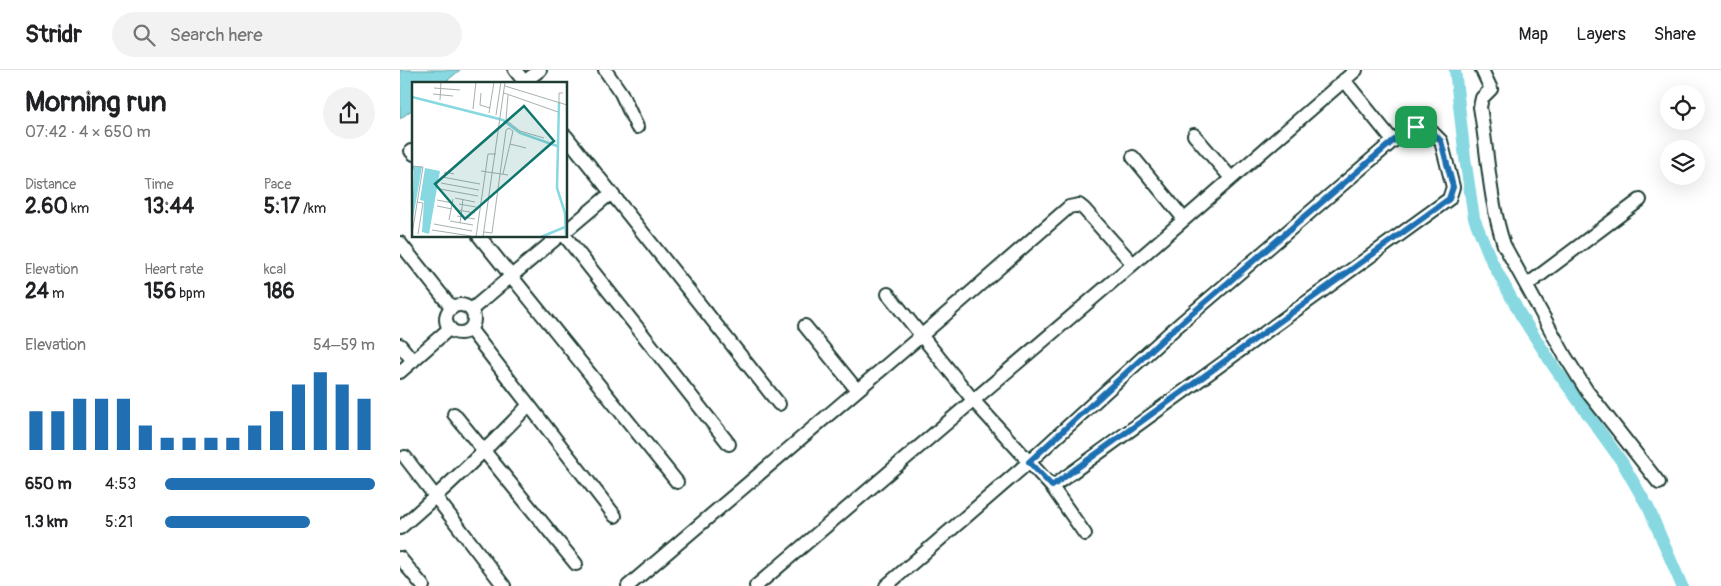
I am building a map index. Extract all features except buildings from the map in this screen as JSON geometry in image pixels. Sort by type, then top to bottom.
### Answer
[{"type":"street","points":[[515,70],[524,82]]},
{"type":"street","points":[[526,82],[540,70]]},
{"type":"street","points":[[605,70],[621,93],[637,127]]},
{"type":"street","points":[[756,586],[1133,264],[1356,70]]},
{"type":"street","points":[[1482,70],[1491,89],[1482,98],[1480,107],[1498,227],[1504,245],[1565,356],[1587,391],[1659,483]]},
{"type":"street","points":[[1344,80],[1393,141]]},
{"type":"street","points":[[886,586],[1029,462],[1174,329],[1393,141],[1416,127],[1431,131],[1441,141],[1453,187],[1449,199],[1052,486]]},
{"type":"street","points":[[1194,135],[1231,178]]},
{"type":"street","points":[[568,139],[779,404]]},
{"type":"street","points":[[1133,157],[1184,220]]},
{"type":"street","points":[[568,229],[611,193]]},
{"type":"street","points":[[1527,285],[1640,200]]},
{"type":"street","points":[[628,586],[1069,207],[1073,205],[1084,209],[1133,264]]},
{"type":"street","points":[[481,238],[677,482]]},
{"type":"street","points":[[470,310],[557,238]]},
{"type":"street","points":[[567,238],[729,444]]},
{"type":"street","points":[[400,243],[452,308]]},
{"type":"street","points":[[888,294],[973,400],[1052,486],[1085,534]]},
{"type":"street","points":[[460,305],[470,310],[474,320],[470,329],[462,333],[450,328],[446,320],[452,308],[460,305]]},
{"type":"street","points":[[805,326],[857,390]]},
{"type":"street","points":[[400,372],[450,328]]},
{"type":"street","points":[[470,329],[615,516]]},
{"type":"street","points":[[400,345],[413,361]]},
{"type":"street","points":[[400,528],[436,498],[529,405]]},
{"type":"street","points":[[454,414],[576,564]]},
{"type":"street","points":[[405,457],[504,586]]},
{"type":"street","points":[[400,558],[423,586]]},
{"type":"water","points":[[400,70],[460,70],[445,82],[412,82],[412,110],[400,119]]},
{"type":"waterway","points":[[1455,70],[1474,218],[1491,260],[1520,314],[1554,367],[1622,462],[1649,509],[1682,586]]},
{"type":"route","points":[[1416,127],[1431,131],[1441,141],[1453,187],[1449,199],[1052,486],[1029,462],[1174,329],[1393,141],[1416,127]]}]
